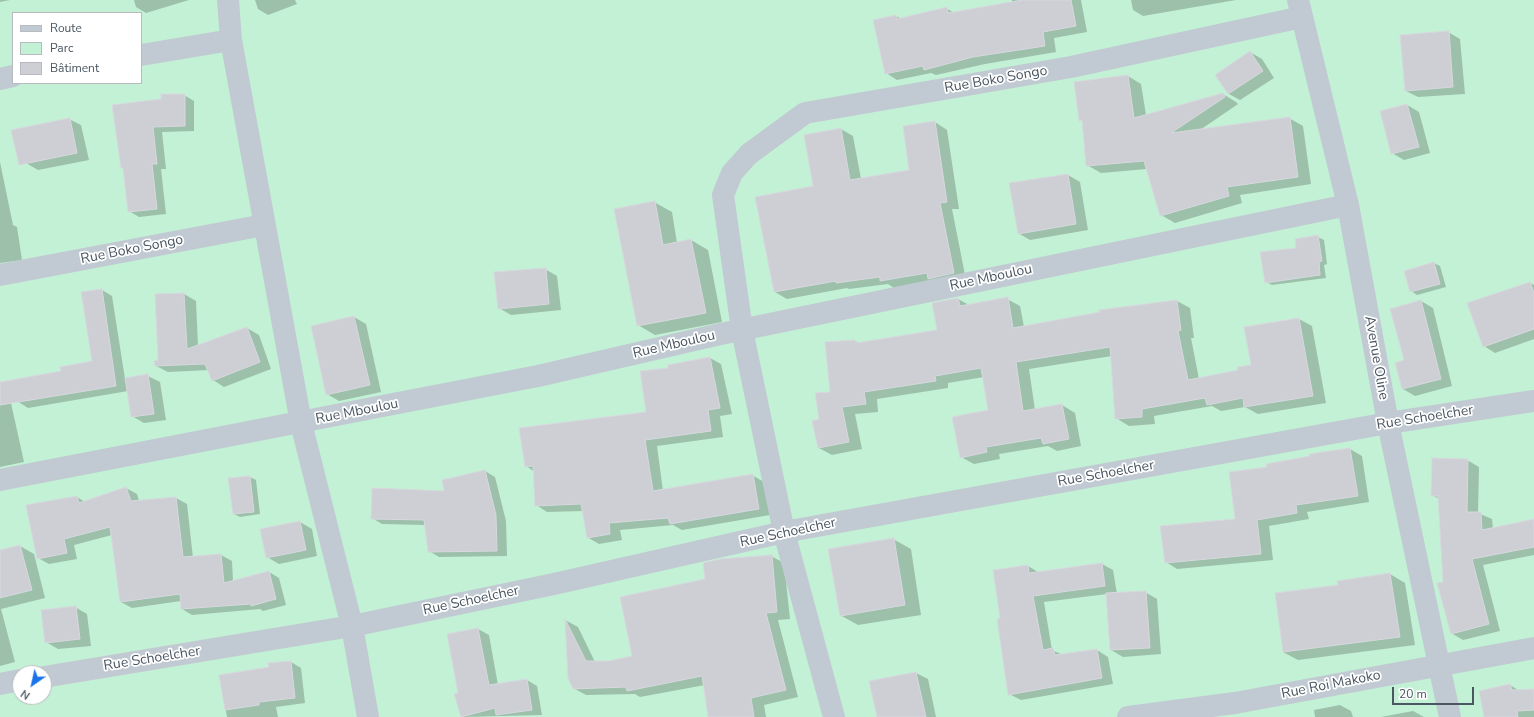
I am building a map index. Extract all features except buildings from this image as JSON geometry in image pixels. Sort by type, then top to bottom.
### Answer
[{"type":"street","points":[[228,0],[231,40],[300,423],[352,626],[368,717]]},
{"type":"street","name":"Rue Boko Songo","points":[[742,330],[723,195],[732,173],[749,154],[806,113],[1072,67],[1300,9]]},
{"type":"street","name":"Avenue Oline","points":[[1300,9],[1348,205],[1388,423],[1450,717]]},
{"type":"street","points":[[142,55],[231,40]]},
{"type":"street","points":[[0,79],[12,76]]},
{"type":"street","name":"Rue Mboulou","points":[[0,480],[538,376],[742,330],[1348,205]]},
{"type":"street","name":"Rue Boko Songo","points":[[0,275],[264,225]]},
{"type":"street","points":[[742,330],[784,532],[834,717]]},
{"type":"street","name":"Rue Schoelcher","points":[[52,675],[352,626],[562,582],[784,532],[1388,423],[1534,401]]},
{"type":"street","name":"Rue Roi Makoko","points":[[1128,717],[1235,703],[1438,664],[1534,648]]},
{"type":"street","points":[[0,684],[12,682]]},
{"type":"green space","points":[[0,0],[1534,0],[1534,717],[0,717]]}]
